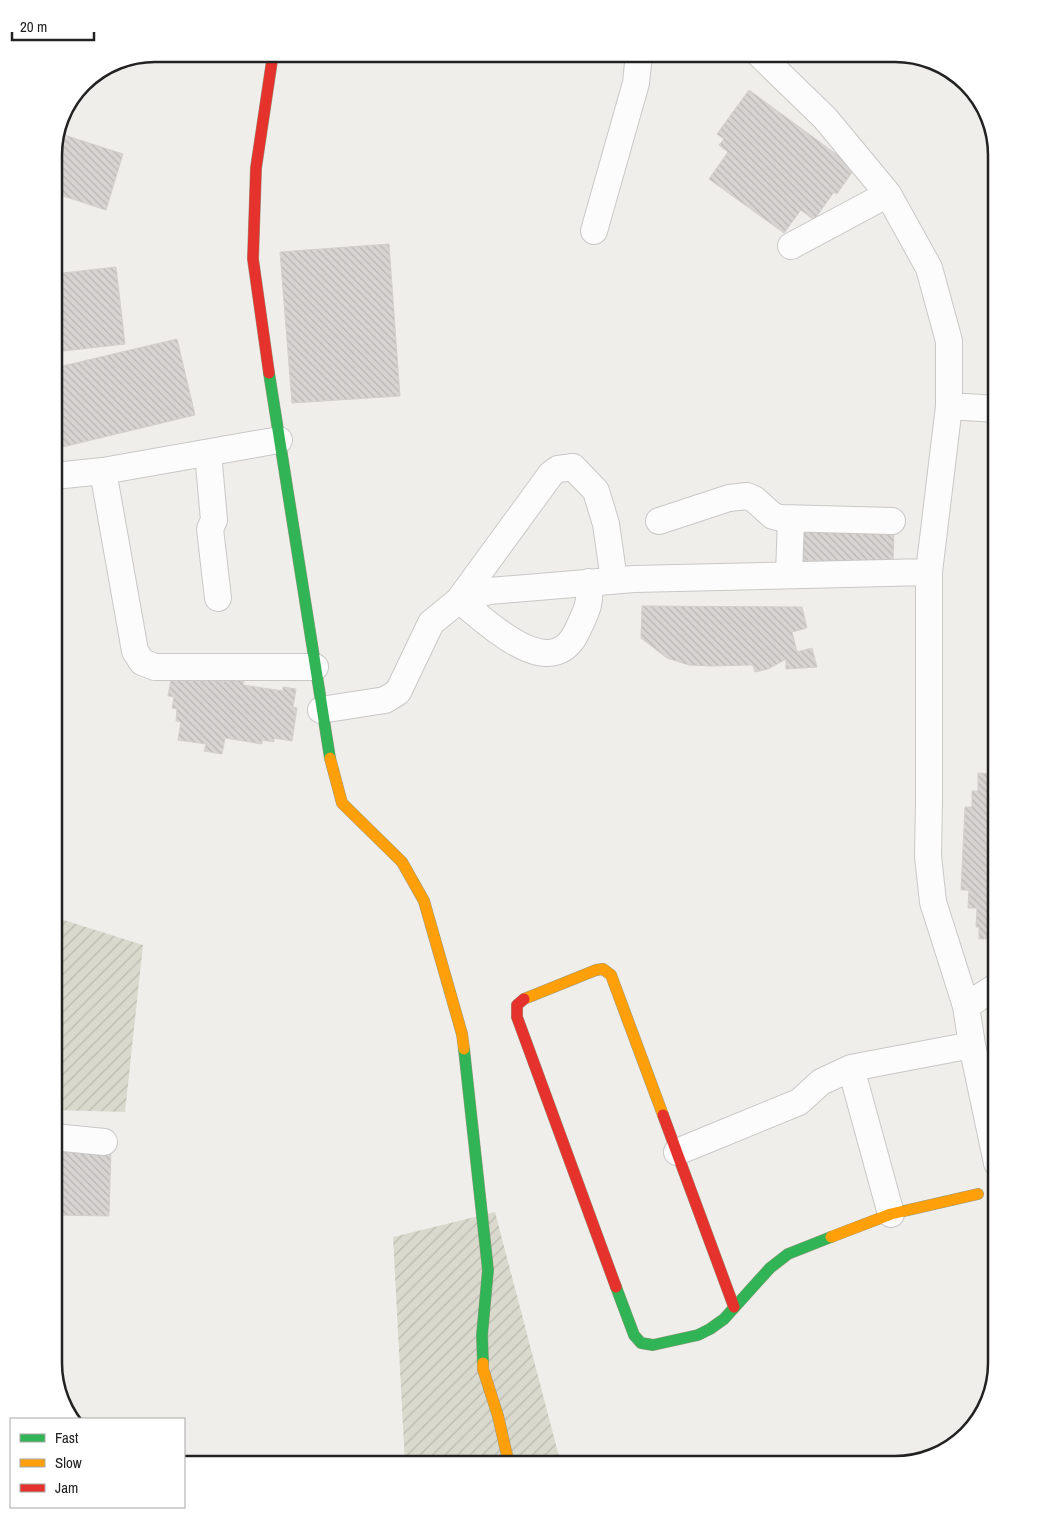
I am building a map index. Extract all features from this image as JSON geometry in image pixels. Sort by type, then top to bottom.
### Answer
[{"type":"street","points":[[272,62],[256,168],[253,259],[321,710],[330,760],[342,803],[402,862],[424,901],[462,1034],[488,1270],[482,1335],[483,1369],[498,1416],[507,1455]]},
{"type":"street","points":[[594,231],[636,83],[638,63]]},
{"type":"street","points":[[768,63],[824,118],[888,194],[929,268],[949,342],[949,406],[929,572],[928,856],[933,902],[966,1006],[972,1045],[988,1079]]},
{"type":"street","points":[[791,246],[888,194]]},
{"type":"street","points":[[949,406],[988,408]]},
{"type":"street","points":[[63,475],[103,471],[279,440]]},
{"type":"street","points":[[201,454],[204,522],[210,529],[218,598]]},
{"type":"street","points":[[321,710],[385,700],[398,692],[431,623],[459,600],[551,474],[558,469],[573,467],[596,491],[606,524],[601,581],[590,597],[589,606],[576,636],[563,649],[550,653],[532,651],[509,639],[459,600]]},
{"type":"street","points":[[103,471],[135,651],[142,662],[155,667],[315,667]]},
{"type":"street","points":[[659,521],[729,498],[747,496],[754,499],[772,516],[781,518],[892,521]]},
{"type":"street","points":[[789,574],[792,519]]},
{"type":"street","points":[[459,600],[489,591],[601,581],[789,574],[929,572]]},
{"type":"street","points":[[734,1307],[612,975],[603,969],[596,970],[521,1000],[517,1005],[517,1017],[634,1335],[639,1343],[646,1346],[698,1335],[710,1329],[724,1319],[770,1268],[788,1254],[891,1214],[978,1194]]},
{"type":"street","points":[[966,1006],[988,992]]},
{"type":"street","points":[[677,1152],[799,1102],[821,1082],[851,1068],[972,1045]]},
{"type":"street","points":[[851,1068],[891,1214]]},
{"type":"street","points":[[62,1139],[104,1142]]},
{"type":"shaded area","points":[[62,920],[143,945],[125,1112],[62,1110]]},
{"type":"shaded area","points":[[495,1212],[559,1456],[405,1455],[393,1237]]},
{"type":"building","points":[[749,90],[855,168],[837,194],[834,192],[814,220],[801,210],[784,233],[709,179],[728,152],[719,145],[724,139],[717,134]]},
{"type":"building","points":[[65,135],[123,154],[106,210],[63,196],[63,143]]},
{"type":"building","points":[[389,244],[400,396],[292,403],[280,252]]},
{"type":"building","points":[[116,267],[125,344],[63,351],[63,273]]},
{"type":"building","points":[[177,339],[195,415],[63,447],[63,366]]},
{"type":"building","points":[[801,522],[894,531],[893,564],[793,560]]},
{"type":"building","points":[[642,606],[802,607],[807,628],[792,632],[797,652],[812,648],[817,667],[786,669],[786,659],[768,669],[755,672],[753,665],[689,665],[667,658],[641,638]]},
{"type":"building","points":[[172,674],[224,682],[225,677],[244,680],[243,685],[283,691],[283,687],[296,689],[293,707],[297,708],[292,741],[274,738],[274,742],[262,740],[262,744],[225,738],[222,754],[204,751],[206,744],[178,740],[181,722],[176,721],[177,709],[172,708],[174,697],[168,696]]},
{"type":"building","points":[[978,773],[988,774],[988,939],[979,939],[979,927],[976,927],[977,908],[968,908],[969,890],[961,890],[965,807],[972,807],[972,791],[978,791]]},
{"type":"building","points":[[111,1149],[109,1216],[62,1215],[62,1150]]},
{"type":"traffic: fast","points":[[269,373],[330,758]]},
{"type":"traffic: fast","points":[[464,1049],[488,1270],[482,1335],[483,1363]]},
{"type":"traffic: fast","points":[[616,1287],[634,1335],[641,1343],[653,1345],[698,1335],[724,1319],[770,1268],[788,1254],[831,1237]]},
{"type":"traffic: slow","points":[[330,758],[342,803],[402,862],[424,901],[462,1034],[464,1049]]},
{"type":"traffic: slow","points":[[524,999],[596,970],[603,969],[611,975],[663,1115]]},
{"type":"traffic: slow","points":[[831,1237],[891,1214],[978,1194]]},
{"type":"traffic: slow","points":[[483,1363],[483,1369],[498,1416],[507,1455]]},
{"type":"traffic: jam","points":[[269,373],[253,259],[256,168],[272,62]]},
{"type":"traffic: jam","points":[[524,999],[517,1005],[517,1017],[616,1287]]},
{"type":"traffic: jam","points":[[663,1115],[734,1307]]}]
